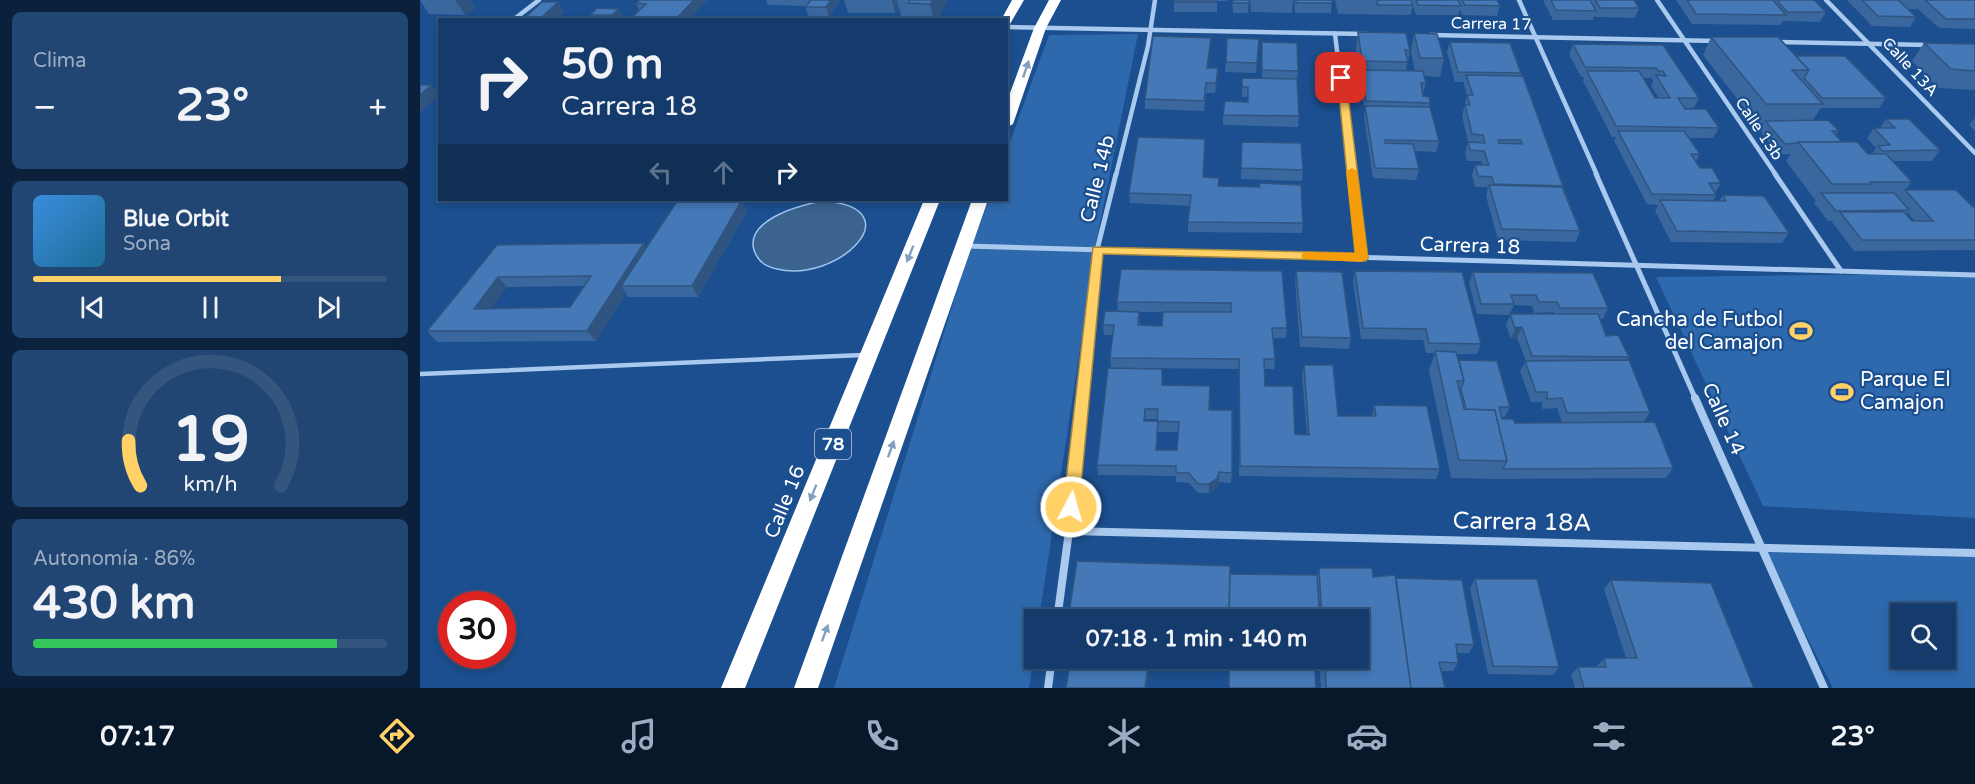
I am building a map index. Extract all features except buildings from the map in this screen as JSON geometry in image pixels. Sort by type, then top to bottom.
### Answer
[{"type":"highway","points":[[1008,18],[1018,0]]},
{"type":"highway","points":[[1008,118],[1040,28],[1054,0]]},
{"type":"highway","name":"Calle 16","points":[[733,688],[932,201]]},
{"type":"highway","points":[[806,688],[980,201]]},
{"type":"street","points":[[516,18],[539,0]]},
{"type":"street","name":"Calle 14b","points":[[1058,609],[1069,531],[1097,250],[1151,30],[1155,0]]},
{"type":"street","name":"Calle 14","points":[[1519,0],[1824,688]]},
{"type":"street","name":"Calle 13b","points":[[1657,0],[1841,271]]},
{"type":"street","name":"Calle 13A","points":[[1826,0],[1975,153]]},
{"type":"street","points":[[1008,27],[1371,34]]},
{"type":"street","points":[[1335,34],[1362,258]]},
{"type":"street","name":"Carrera 17","points":[[1418,35],[1719,41]]},
{"type":"street","points":[[1766,42],[1940,45]]},
{"type":"street","name":"Carrera 18","points":[[964,246],[1975,275]]},
{"type":"street","name":"Carrera 18A","points":[[1069,531],[1975,553]]},
{"type":"street","points":[[1048,688],[1051,669]]},
{"type":"lane","points":[[420,374],[869,355]]},
{"type":"shaded area","points":[[1138,34],[1096,243],[1041,609],[1024,609],[1024,669],[1032,669],[1029,688],[834,688],[969,252],[989,201],[1008,201],[1008,147],[1049,35]]},
{"type":"shaded area","points":[[826,201],[852,207],[864,218],[865,230],[857,244],[842,256],[822,266],[800,271],[774,268],[758,258],[753,245],[755,234],[763,225],[788,210]]},
{"type":"shaded area","name":"Parque El Camajon","points":[[1975,273],[1975,518],[1763,506],[1656,277]]},
{"type":"shaded area","points":[[1764,552],[1975,553],[1975,688],[1833,688]]},
{"type":"slow traffic","points":[[1308,256],[1362,258],[1352,171]]},
{"type":"place","name":"Cancha de Futbol del Camajon","points":[[1801,331]]},
{"type":"place","name":"Parque El Camajon","points":[[1842,392]]},
{"type":"route","points":[[1071,507],[1097,250],[1362,258],[1341,78]]}]
